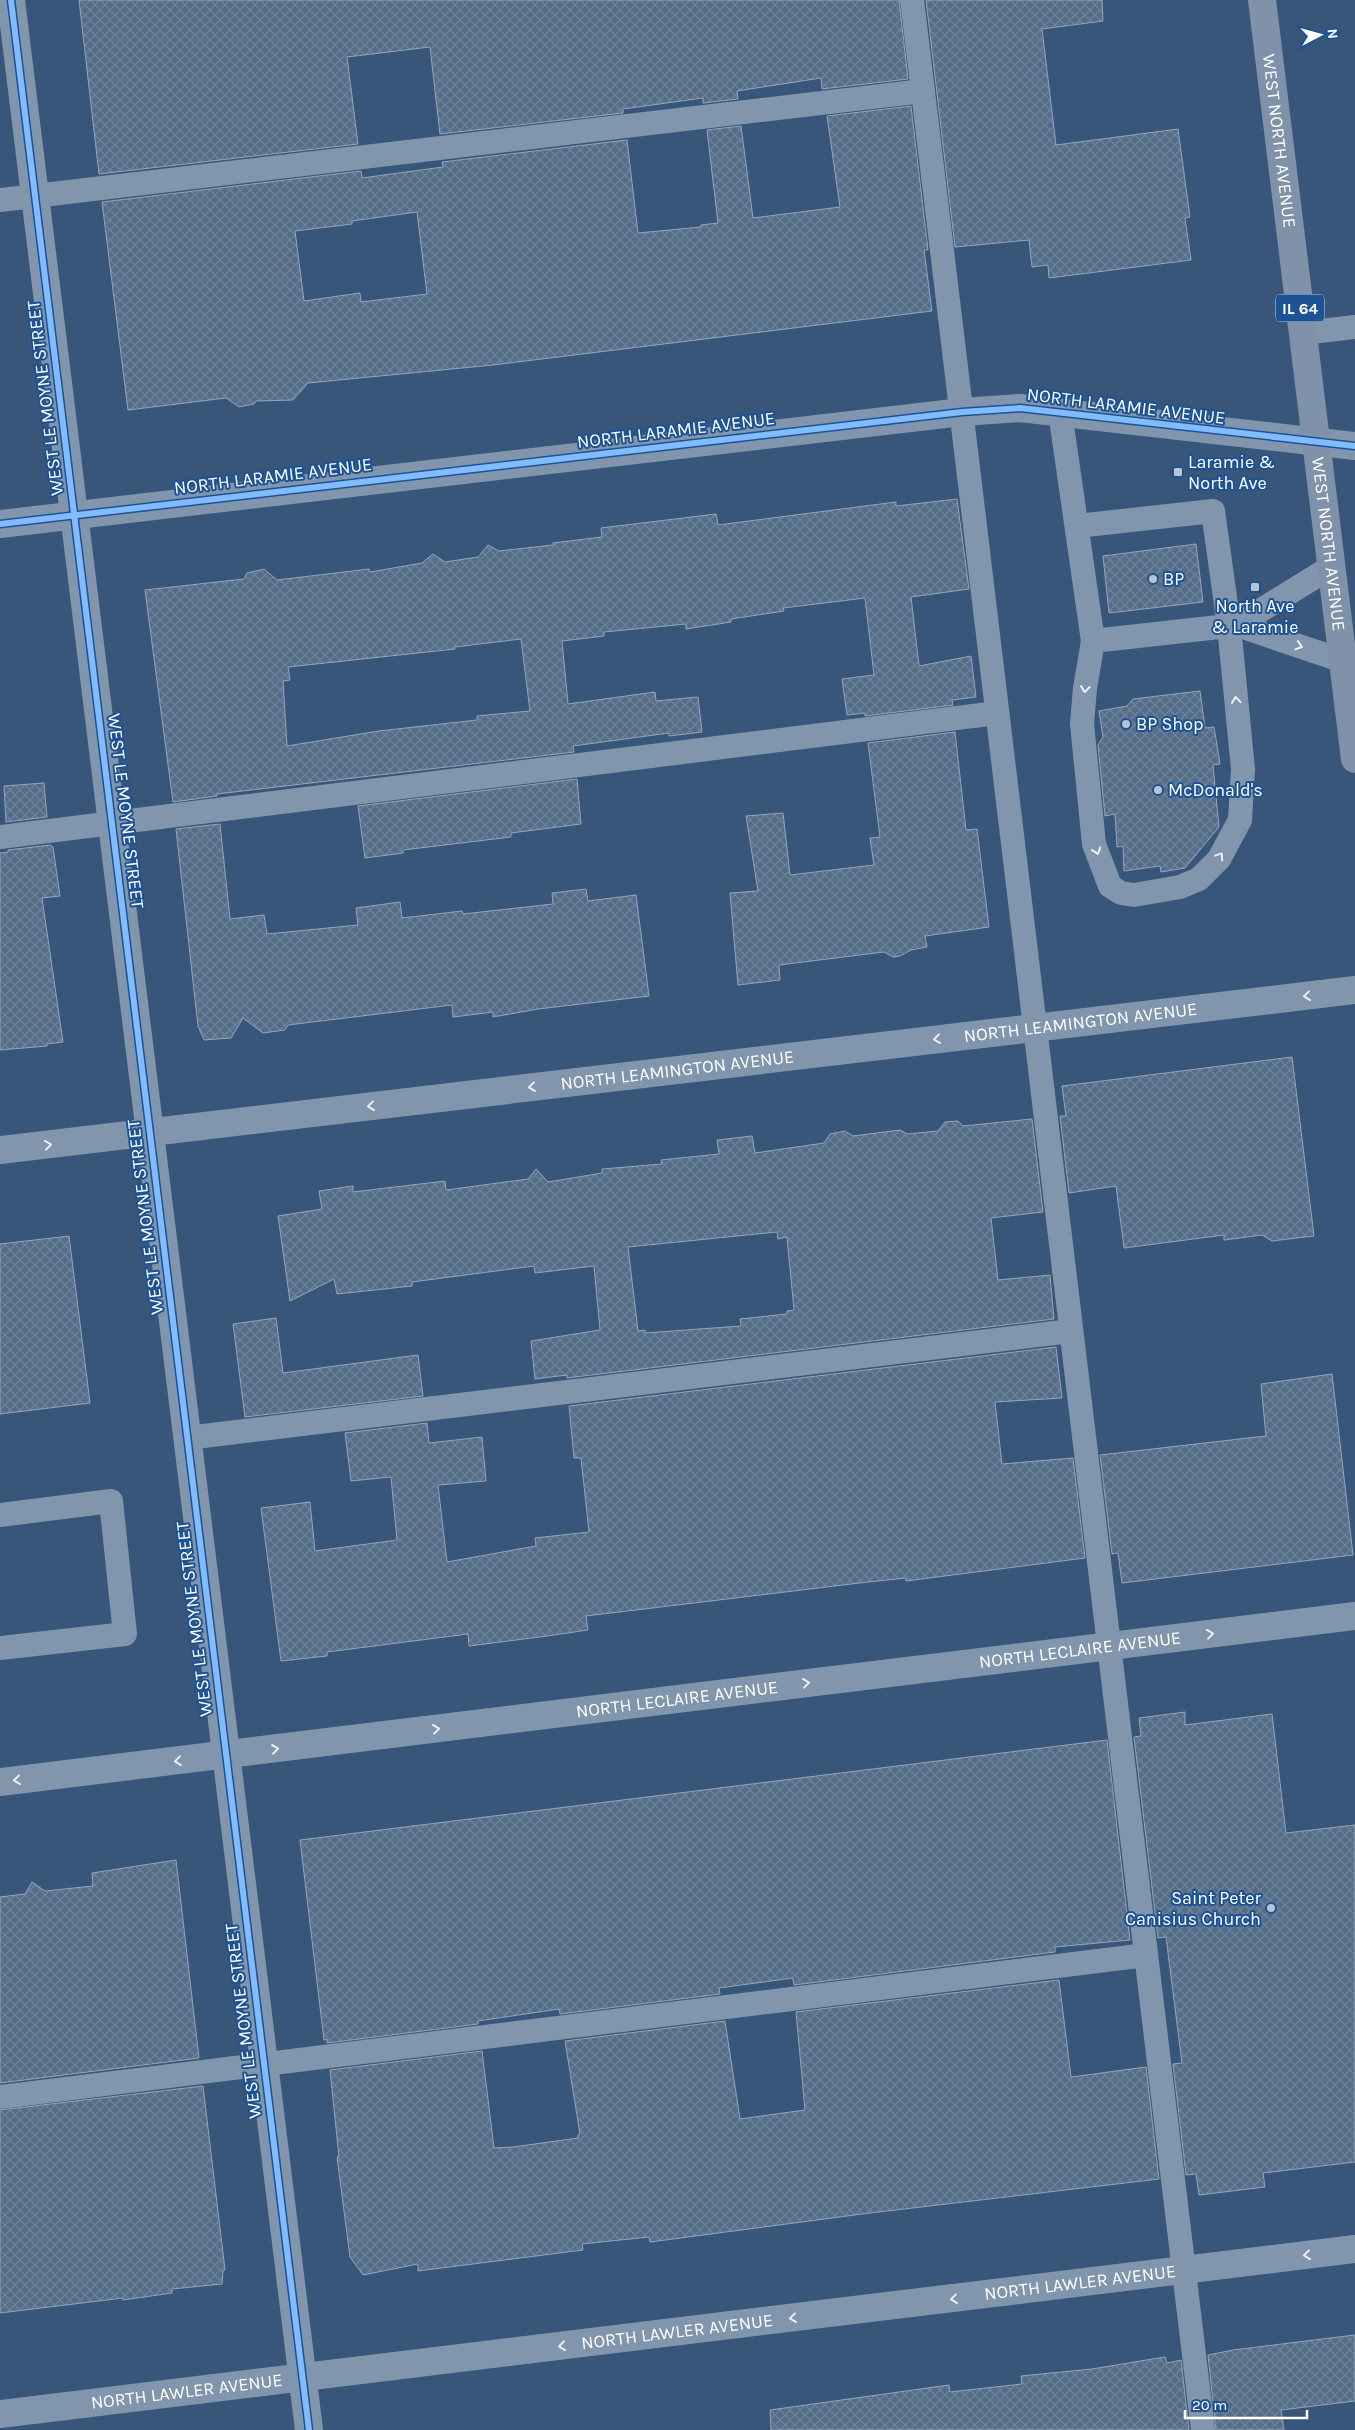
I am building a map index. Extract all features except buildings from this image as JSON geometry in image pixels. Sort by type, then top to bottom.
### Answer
[{"type":"main road","name":"WEST NORTH AVENUE","points":[[1262,0],[1355,759]]},
{"type":"street","name":"WEST LE MOYNE STREET","points":[[11,0],[309,2430]]},
{"type":"street","name":"NORTH LARAMIE AVENUE","points":[[0,524],[962,412],[1020,408],[1355,446]]},
{"type":"street","name":"NORTH LEAMINGTON AVENUE","points":[[0,1150],[1355,990]]},
{"type":"street","name":"NORTH LECLAIRE AVENUE","points":[[0,1782],[1355,1616]]},
{"type":"street","name":"NORTH LAWLER AVENUE","points":[[0,2414],[1355,2249]]},
{"type":"lane","points":[[912,0],[1203,2430]]},
{"type":"lane","points":[[0,200],[923,91]]},
{"type":"lane","points":[[1303,333],[1355,327]]},
{"type":"lane","points":[[1060,412],[1076,526],[1093,641],[1085,688],[1082,724],[1094,844],[1110,886],[1120,893],[1134,895],[1180,888],[1199,879],[1219,859],[1240,820],[1243,769],[1233,626],[1213,511],[1076,526]]},
{"type":"lane","points":[[1233,626],[1331,567]]},
{"type":"lane","points":[[1093,641],[1233,626],[1342,661]]},
{"type":"lane","points":[[0,837],[997,713]]},
{"type":"lane","points":[[188,1438],[1071,1331]]},
{"type":"lane","points":[[0,1515],[111,1501],[125,1634],[0,1648]]},
{"type":"lane","points":[[0,2097],[1146,1955]]},
{"type":"cycle path","points":[[11,0],[309,2430]]},
{"type":"cycle path","points":[[0,524],[962,412],[1020,408],[1355,446]]},
{"type":"place","name":"Laramie & North Ave","points":[[1178,472]]},
{"type":"place","name":"BP","points":[[1153,579]]},
{"type":"place","name":"North Ave & Laramie","points":[[1255,587]]},
{"type":"place","name":"BP Shop","points":[[1126,724]]},
{"type":"place","name":"McDonald's","points":[[1158,790]]},
{"type":"place","name":"Saint Peter Canisius Church","points":[[1271,1908]]}]
